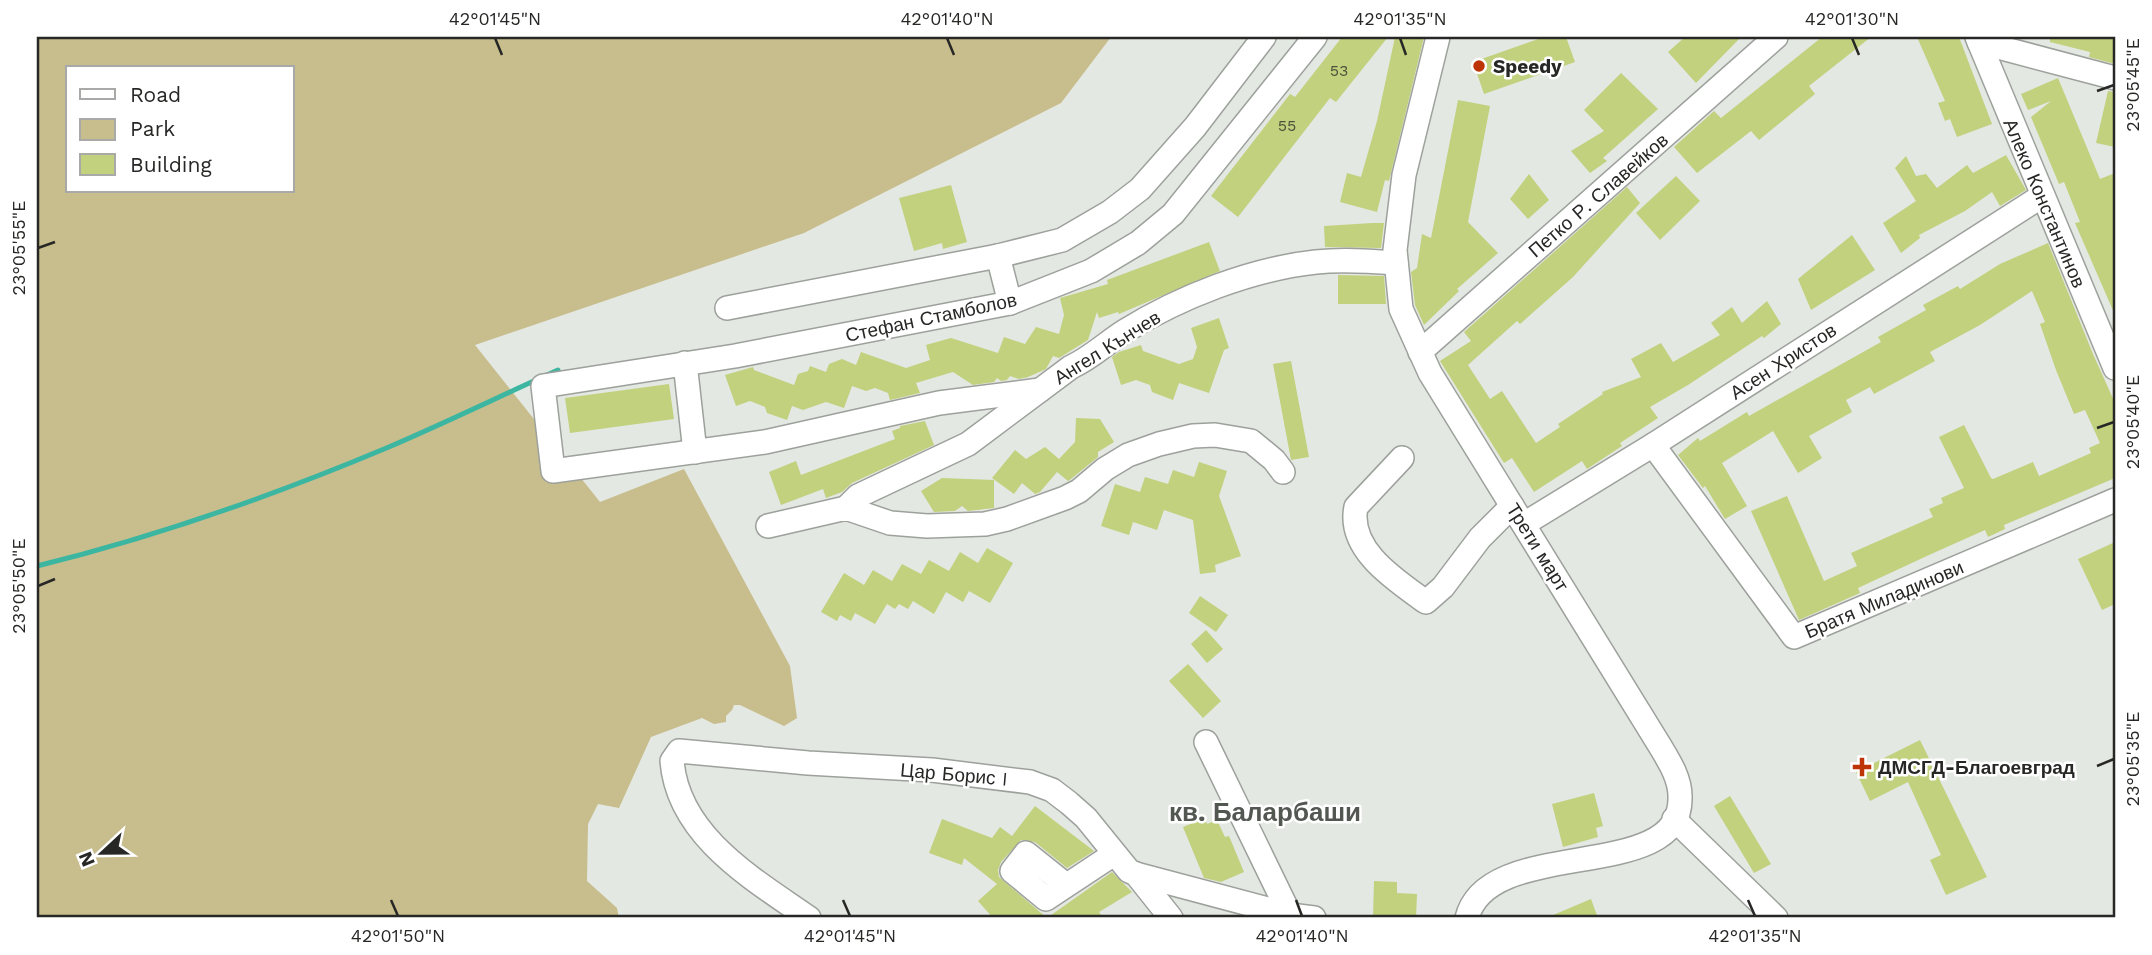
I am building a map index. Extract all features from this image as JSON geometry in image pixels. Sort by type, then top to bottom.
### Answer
[{"type":"street","points":[[727,308],[998,256],[1062,240],[1120,205],[1140,189],[1185,139],[1264,37]]},
{"type":"street","name":"Стефан Стамболов","points":[[695,452],[553,471],[543,386],[735,356],[1010,303],[1106,264],[1163,224],[1189,196],[1315,37]]},
{"type":"street","name":"Трети март","points":[[1438,37],[1404,175],[1395,250],[1401,309],[1430,373],[1600,646],[1674,772],[1680,795],[1674,819]]},
{"type":"street","name":"Петко Р. Славейков","points":[[1420,352],[1776,37]]},
{"type":"street","points":[[1978,40],[2115,78]]},
{"type":"street","name":"Алеко Константинов","points":[[1978,40],[2115,369]]},
{"type":"street","name":"Асен Христов","points":[[1402,458],[1356,507],[1354,516],[1359,536],[1383,570],[1426,603],[1435,596],[1480,538],[1518,515],[1653,445],[2042,196]]},
{"type":"street","points":[[998,256],[1010,303]]},
{"type":"street","name":"Ангел Кънчев","points":[[846,508],[858,496],[968,444],[1125,331],[1190,297],[1248,276],[1315,262],[1396,263]]},
{"type":"street","points":[[685,363],[695,452],[765,442],[939,403],[1040,390]]},
{"type":"street","points":[[768,526],[846,508],[890,523],[927,526],[996,521],[1055,503],[1079,491],[1105,469],[1128,455],[1159,444],[1204,435],[1251,441],[1283,472]]},
{"type":"street","name":"Братя Миладинови","points":[[1653,445],[1794,637],[2115,500]]},
{"type":"street","points":[[1206,742],[1290,915]]},
{"type":"street","name":"Цар Борис I","points":[[809,918],[723,857],[698,827],[680,793],[673,772],[672,761],[679,751],[808,763],[932,770],[1030,782],[1052,790],[1086,818],[1171,918]]},
{"type":"street","points":[[1467,918],[1477,900],[1498,882],[1535,868],[1639,848],[1664,833],[1674,819],[1776,918]]},
{"type":"street","points":[[1066,885],[1114,854]]},
{"type":"street","points":[[1136,874],[1290,915],[1314,918]]},
{"type":"green space","points":[[37,37],[1111,37],[1061,103],[804,233],[475,345],[600,502],[684,469],[790,666],[797,718],[784,726],[740,705],[734,705],[726,716],[726,722],[714,724],[702,718],[651,737],[619,808],[598,804],[588,824],[587,881],[617,908],[619,918],[37,918]]},
{"type":"building","points":[[1342,37],[1388,37],[1336,102],[1330,98],[1238,217],[1211,196],[1290,94],[1295,97]]},
{"type":"building","points":[[1395,37],[1424,37],[1389,181],[1385,180],[1377,212],[1340,202],[1347,173],[1361,177],[1377,121]]},
{"type":"building","points":[[1544,37],[1566,37],[1575,62],[1484,94],[1473,62]]},
{"type":"building","points":[[1685,37],[1741,37],[1696,83],[1668,52]]},
{"type":"building","points":[[1822,37],[1871,37],[1809,86],[1815,94],[1759,140],[1751,131],[1697,173],[1674,147],[1714,111],[1721,118]]},
{"type":"building","points":[[1917,37],[1959,37],[1992,124],[1957,137],[1950,119],[1945,121],[1938,103],[1945,101]]},
{"type":"building","points":[[2050,37],[2115,37],[2115,64],[2089,57],[2090,52],[2050,42]]},
{"type":"building","points":[[1621,73],[1658,109],[1603,158],[1607,161],[1590,173],[1571,151],[1604,131],[1584,110]]},
{"type":"building","points":[[2058,78],[2100,179],[2115,173],[2115,315],[2075,223],[2080,222],[2064,182],[2059,184],[2031,117],[2051,101],[2028,110],[2021,94]]},
{"type":"building","points":[[2108,91],[2115,92],[2115,147],[2096,143]]},
{"type":"building","points":[[1458,100],[1490,106],[1468,222],[1498,253],[1457,289],[1459,291],[1424,325],[1415,305],[1411,272],[1417,268],[1422,234],[1431,238]]},
{"type":"building","points":[[2006,155],[2026,190],[2000,206],[1992,192],[1965,211],[1919,235],[1920,238],[1901,253],[1883,223],[1916,201],[1895,168],[1906,156],[1916,176],[1926,174],[1937,188],[1967,165],[1973,173]]},
{"type":"building","points":[[1529,174],[1549,200],[1528,219],[1510,199]]},
{"type":"building","points":[[1676,176],[1700,201],[1660,240],[1636,213]]},
{"type":"building","points":[[951,185],[967,242],[943,249],[942,243],[914,251],[899,198]]},
{"type":"building","points":[[1627,187],[1640,203],[1573,277],[1520,324],[1517,321],[1468,365],[1490,399],[1502,391],[1536,443],[1560,427],[1558,424],[1603,394],[1602,392],[1641,377],[1631,359],[1661,343],[1673,362],[1720,335],[1711,323],[1732,307],[1742,323],[1767,301],[1781,324],[1764,338],[1762,336],[1650,407],[1658,418],[1620,443],[1622,446],[1587,469],[1582,461],[1534,492],[1512,458],[1504,463],[1440,361],[1471,341],[1464,332]]},
{"type":"building","points":[[1384,223],[1381,248],[1325,247],[1324,226]]},
{"type":"building","points":[[1852,235],[1875,270],[1811,310],[1798,279]]},
{"type":"building","points":[[1209,242],[1220,271],[1119,314],[1118,312],[1099,318],[1097,312],[1088,340],[1059,358],[1053,356],[1046,369],[1028,377],[1019,379],[1010,376],[1007,380],[1001,381],[997,378],[994,382],[973,385],[953,372],[916,383],[920,393],[890,400],[888,393],[875,388],[866,391],[852,386],[844,408],[826,402],[803,410],[792,406],[787,420],[767,413],[765,407],[750,401],[736,406],[725,375],[753,367],[754,370],[794,385],[798,374],[808,371],[810,366],[826,372],[829,364],[842,359],[856,365],[861,352],[906,368],[930,360],[926,345],[951,338],[998,353],[1004,337],[1025,344],[1036,327],[1059,334],[1064,315],[1060,298],[1108,284],[1107,280]]},
{"type":"building","points":[[2048,243],[2115,403],[2115,478],[2004,525],[2005,529],[1988,537],[1985,530],[1929,555],[1858,588],[1860,593],[1799,620],[1751,511],[1787,496],[1824,581],[1857,566],[1851,553],[1933,517],[1929,509],[1943,503],[1941,498],[1964,488],[1939,437],[1964,425],[1993,479],[2033,462],[2039,476],[2091,453],[2089,448],[2100,443],[2085,410],[2074,414],[2040,324],[2045,322],[2032,291],[1980,325],[1930,352],[1935,361],[1874,394],[1870,387],[1846,400],[1852,412],[1809,436],[1822,458],[1798,473],[1773,431],[1722,463],[1747,506],[1725,519],[1705,486],[1703,488],[1678,455],[1698,438],[1700,441],[1747,412],[1749,416],[1881,342],[1878,337],[1926,310],[1923,305],[1958,286],[1960,289],[2000,264]]},
{"type":"building","points":[[1338,275],[1384,276],[1386,304],[1338,304]]},
{"type":"building","points":[[1219,318],[1229,348],[1224,350],[1209,393],[1179,383],[1173,400],[1152,392],[1150,385],[1136,380],[1121,385],[1112,357],[1119,352],[1141,345],[1143,351],[1179,364],[1193,359],[1197,347],[1191,328]]},
{"type":"building","points":[[1291,361],[1309,457],[1291,460],[1273,364]]},
{"type":"building","points":[[669,384],[674,419],[570,433],[565,398]]},
{"type":"building","points":[[1076,418],[1100,419],[1114,442],[1098,452],[1098,457],[1071,479],[1068,481],[1057,472],[1040,492],[1035,494],[1022,483],[1014,494],[992,478],[1015,450],[1026,459],[1045,447],[1059,459],[1075,442]]},
{"type":"building","points":[[925,421],[934,445],[852,483],[842,492],[826,498],[823,489],[781,505],[769,472],[796,461],[801,475],[895,439],[892,431],[900,426]]},
{"type":"building","points":[[1199,462],[1227,471],[1219,496],[1241,556],[1215,565],[1216,572],[1200,574],[1193,520],[1164,510],[1157,530],[1133,522],[1129,535],[1101,526],[1115,484],[1140,492],[1145,477],[1168,484],[1173,470],[1194,477]]},
{"type":"building","points":[[942,478],[994,480],[994,508],[968,511],[962,506],[955,511],[934,512],[921,491]]},
{"type":"building","points":[[2115,542],[2115,604],[2102,610],[2078,559]]},
{"type":"building","points":[[987,548],[1013,563],[990,603],[969,591],[963,602],[946,592],[934,614],[913,601],[908,609],[899,604],[895,609],[887,604],[875,624],[855,613],[851,621],[840,615],[837,621],[821,612],[844,573],[864,585],[873,570],[892,581],[902,564],[921,574],[929,560],[949,571],[960,552],[978,563]]},
{"type":"building","points":[[1200,596],[1228,615],[1216,632],[1189,613]]},
{"type":"building","points":[[1206,630],[1223,649],[1207,663],[1191,644]]},
{"type":"building","points":[[1188,664],[1221,701],[1203,718],[1169,681]]},
{"type":"building","points":[[1920,740],[1987,877],[1946,895],[1930,860],[1941,855],[1908,782],[1870,801],[1856,772]]},
{"type":"building","points":[[1594,793],[1603,826],[1596,828],[1598,837],[1563,847],[1552,804]]},
{"type":"building","points":[[1730,796],[1771,864],[1754,873],[1714,806]]},
{"type":"building","points":[[1035,806],[1094,851],[1067,868],[1035,842],[1021,840],[1001,862],[999,877],[1047,918],[993,918],[978,901],[997,884],[964,858],[962,865],[929,853],[942,819],[992,838],[1000,827],[1012,836]]},
{"type":"building","points":[[1205,818],[1207,824],[1217,820],[1225,837],[1229,836],[1244,872],[1221,882],[1204,878],[1183,827]]},
{"type":"building","points":[[1112,872],[1132,892],[1099,912],[1103,918],[1047,918]]},
{"type":"building","points":[[1374,881],[1397,882],[1397,893],[1417,894],[1416,918],[1373,918]]},
{"type":"building","points":[[1591,899],[1598,918],[1546,918]]},
{"type":"waterway","points":[[37,566],[169,529],[299,483],[406,439],[558,370]]},
{"type":"place","name":"Speedy","points":[[1479,66]]},
{"type":"place","name":"ДМСГД-Благоевград","points":[[1862,767]]},
{"type":"district","name":"кв. Баларбаши","points":[[1265,812]]}]
